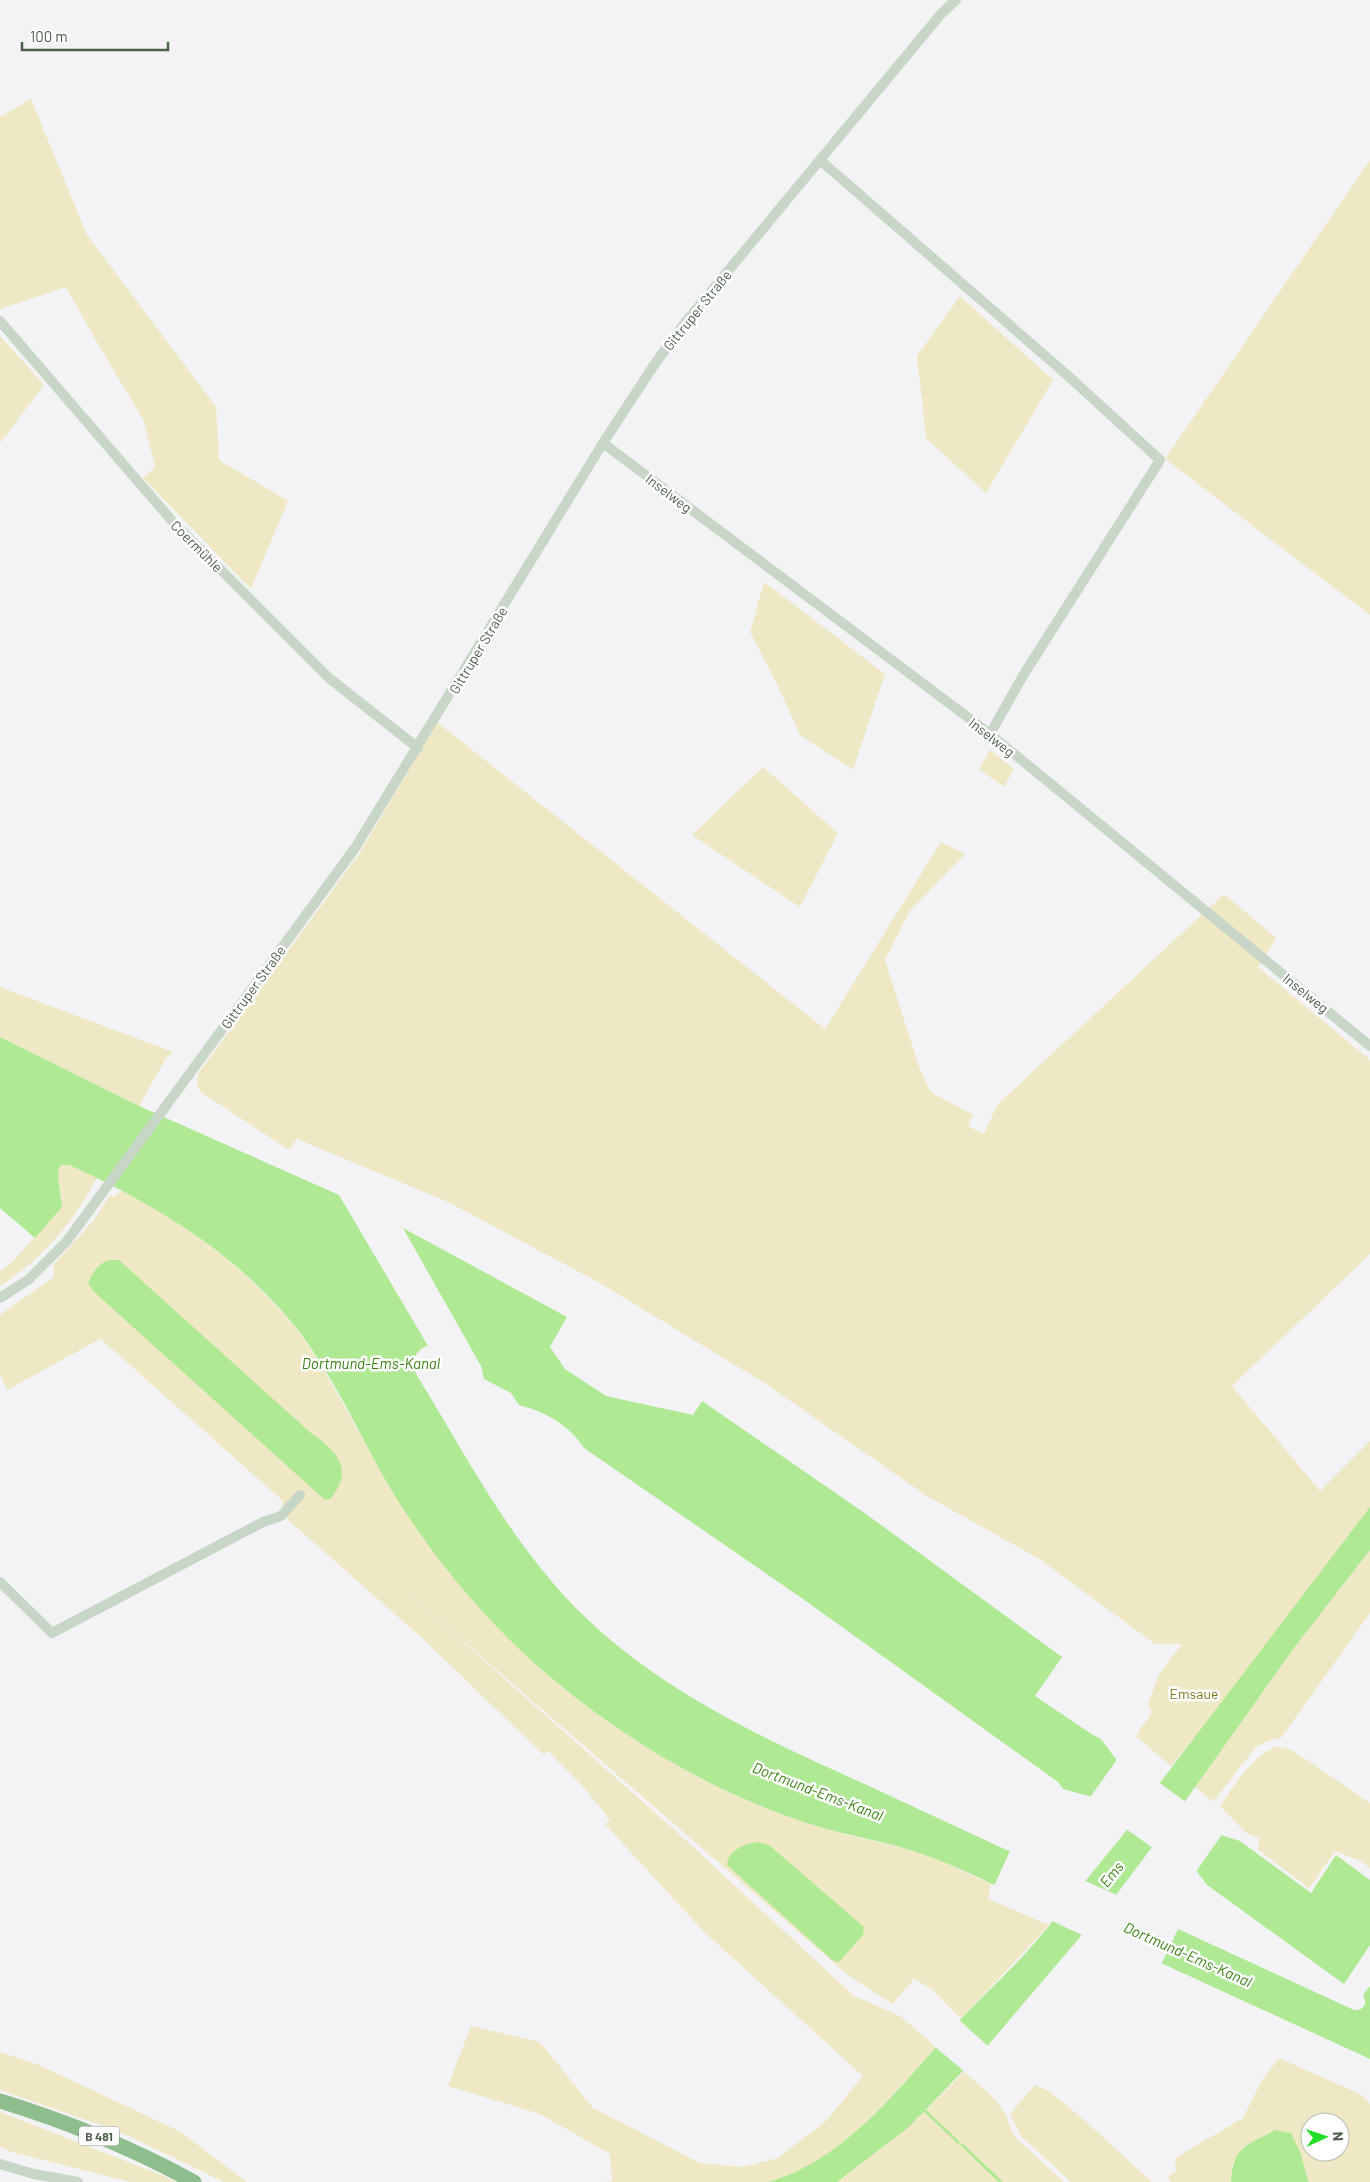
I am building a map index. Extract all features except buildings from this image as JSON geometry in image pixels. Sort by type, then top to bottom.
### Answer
[{"type":"highway","name":"B 481","points":[[0,2101],[67,2123],[121,2145],[194,2182]]},
{"type":"street","name":"Gittruper Straße","points":[[0,1298],[28,1280],[68,1241],[356,848],[603,443],[654,365],[684,324],[941,14],[956,0]]},
{"type":"street","points":[[820,160],[1066,374],[1160,460],[1024,674],[990,734]]},
{"type":"street","name":"Coermühle","points":[[0,321],[173,522],[329,678],[418,748]]},
{"type":"street","name":"Inselweg","points":[[603,443],[990,734],[1370,1046]]},
{"type":"street","points":[[0,1582],[52,1633],[263,1522],[281,1516],[300,1495]]},
{"type":"street","points":[[0,2164],[78,2182]]},
{"type":"green space","points":[[31,99],[87,235],[216,407],[219,460],[288,501],[251,589],[143,478],[155,467],[143,419],[66,287],[0,309],[0,117]]},
{"type":"green space","points":[[1370,160],[1370,615],[1165,459]]},
{"type":"green space","points":[[960,296],[1053,380],[986,493],[926,438],[917,356]]},
{"type":"green space","points":[[0,336],[44,385],[0,443]]},
{"type":"green space","points":[[764,582],[885,674],[853,770],[800,735],[776,682],[750,632]]},
{"type":"green space","name":"Emsaue","points":[[437,722],[825,1029],[941,842],[965,854],[909,912],[885,960],[920,1070],[931,1092],[973,1115],[968,1126],[984,1134],[997,1105],[1224,894],[1276,938],[1258,967],[1370,1060],[1370,1254],[1232,1386],[1320,1491],[1370,1441],[1370,1525],[1171,1766],[1136,1736],[1152,1712],[1148,1704],[1159,1674],[1182,1644],[1155,1644],[1041,1560],[927,1496],[763,1382],[598,1282],[448,1202],[297,1139],[289,1150],[201,1092],[197,1086],[198,1074],[359,854]]},
{"type":"green space","points":[[990,750],[1014,769],[1004,787],[979,769]]},
{"type":"green space","points":[[763,767],[838,833],[800,907],[692,835]]},
{"type":"green space","points":[[0,987],[173,1052],[166,1058],[139,1106],[0,1037]]},
{"type":"green space","points":[[65,1164],[97,1177],[78,1209],[56,1238],[30,1264],[0,1286],[0,1272],[12,1262],[62,1207],[58,1172],[59,1168]]},
{"type":"green space","points":[[123,1190],[193,1233],[215,1250],[256,1285],[293,1325],[315,1356],[385,1476],[447,1568],[500,1630],[560,1685],[627,1735],[699,1777],[736,1795],[794,1819],[907,1849],[940,1861],[991,1884],[988,1899],[1049,1925],[961,2019],[933,1990],[914,1979],[892,2004],[848,1975],[401,1587],[679,1834],[854,1996],[900,2016],[936,2047],[881,2108],[840,2145],[793,2173],[768,2182],[603,2182],[612,2181],[610,2154],[540,2114],[448,2086],[471,2026],[540,2042],[593,2108],[700,2163],[743,2167],[778,2158],[827,2120],[863,2076],[704,1932],[605,1824],[610,1820],[581,1784],[548,1751],[543,1754],[423,1639],[286,1518],[281,1516],[283,1501],[104,1342],[100,1339],[7,1390],[0,1374],[0,1315],[54,1277],[53,1265],[94,1220],[110,1195],[113,1197]]},
{"type":"green space","points":[[1370,1550],[1370,1613],[1281,1738],[1270,1740],[1256,1747],[1213,1802],[1195,1787],[1294,1648]]},
{"type":"green space","points":[[1275,1747],[1284,1747],[1295,1752],[1370,1803],[1370,1868],[1361,1861],[1335,1851],[1309,1888],[1257,1849],[1260,1838],[1246,1833],[1220,1806],[1250,1765]]},
{"type":"green space","points":[[0,2052],[39,2065],[181,2132],[247,2182],[224,2182],[118,2131],[0,2090]]},
{"type":"green space","points":[[1279,2058],[1362,2095],[1370,2104],[1370,2182],[1309,2182],[1307,2172],[1276,2130],[1248,2144],[1232,2165],[1231,2182],[1171,2182],[1168,2176],[1176,2171],[1175,2158],[1243,2118],[1262,2080]]},
{"type":"green space","points":[[964,2072],[999,2104],[1017,2139],[1064,2182],[837,2182],[909,2127]]},
{"type":"green space","points":[[1035,2085],[1049,2091],[1082,2118],[1152,2182],[1071,2182],[1021,2136],[1010,2114]]},
{"type":"green space","points":[[0,2112],[176,2182],[131,2182],[12,2152],[0,2147]]},
{"type":"water","points":[[0,1037],[139,1106],[339,1195],[428,1346],[420,1350],[415,1357],[416,1374],[490,1497],[531,1556],[554,1584],[578,1610],[643,1665],[715,1711],[753,1731],[1082,1885],[1131,1825],[1093,1797],[1063,1789],[1058,1782],[803,1599],[584,1448],[556,1420],[538,1411],[519,1405],[511,1393],[484,1379],[481,1366],[403,1228],[567,1317],[550,1347],[565,1369],[606,1396],[693,1415],[702,1401],[866,1514],[1062,1657],[1035,1696],[1101,1739],[1118,1762],[1156,1788],[1370,1507],[1370,1550],[1294,1648],[1181,1807],[1221,1835],[1240,1841],[1311,1893],[1336,1855],[1370,1880],[1370,1945],[1344,1984],[1207,1885],[1196,1870],[1156,1842],[1113,1899],[1354,2010],[1363,2008],[1365,2001],[1363,1995],[1370,1986],[1370,2059],[1087,1929],[989,2044],[909,2127],[837,2182],[768,2182],[797,2171],[825,2155],[875,2114],[962,2018],[1024,1955],[1057,1915],[939,1860],[895,1846],[810,1824],[772,1811],[735,1795],[664,1758],[565,1689],[534,1663],[496,1626],[444,1566],[398,1501],[312,1349],[274,1302],[222,1254],[163,1214],[69,1165],[62,1165],[59,1168],[58,1176],[62,1207],[35,1238],[0,1208]]},
{"type":"water","points":[[110,1260],[119,1260],[335,1454],[342,1470],[341,1479],[330,1499],[325,1500],[93,1291],[88,1283],[92,1275],[96,1268]]},
{"type":"water","points":[[758,1842],[769,1845],[864,1927],[863,1935],[840,1961],[836,1962],[831,1959],[727,1865],[731,1855],[738,1848]]},
{"type":"water","points":[[1275,2130],[1291,2133],[1300,2152],[1300,2162],[1303,2162],[1309,2182],[1231,2182],[1232,2170],[1238,2154],[1249,2144]]},
{"type":"pier","points":[[1118,1758],[1155,1785],[1157,1781],[1187,1803],[1185,1806],[1223,1833],[1195,1873],[1157,1846],[1154,1849],[1125,1828],[1128,1825],[1089,1799]]},
{"type":"pier","points":[[1011,1849],[1082,1882],[1083,1880],[1119,1896],[1117,1898],[1179,1927],[1161,1965],[1087,1932],[1084,1936],[1050,1920],[1053,1916],[993,1888]]},
{"type":"pier","points":[[958,2019],[989,2047],[966,2073],[934,2046]]},
{"type":"waterway","points":[[922,2108],[958,2142]]},
{"type":"waterway","points":[[962,2145],[1001,2182]]},
{"type":"water label","name":"Dortmund-Ems-Kanal","points":[[371,1363]]},
{"type":"water label","name":"Dortmund-Ems-Kanal","points":[[818,1791]]},
{"type":"water label","name":"Ems","points":[[1111,1874]]},
{"type":"water label","name":"Dortmund-Ems-Kanal","points":[[1188,1954]]}]
